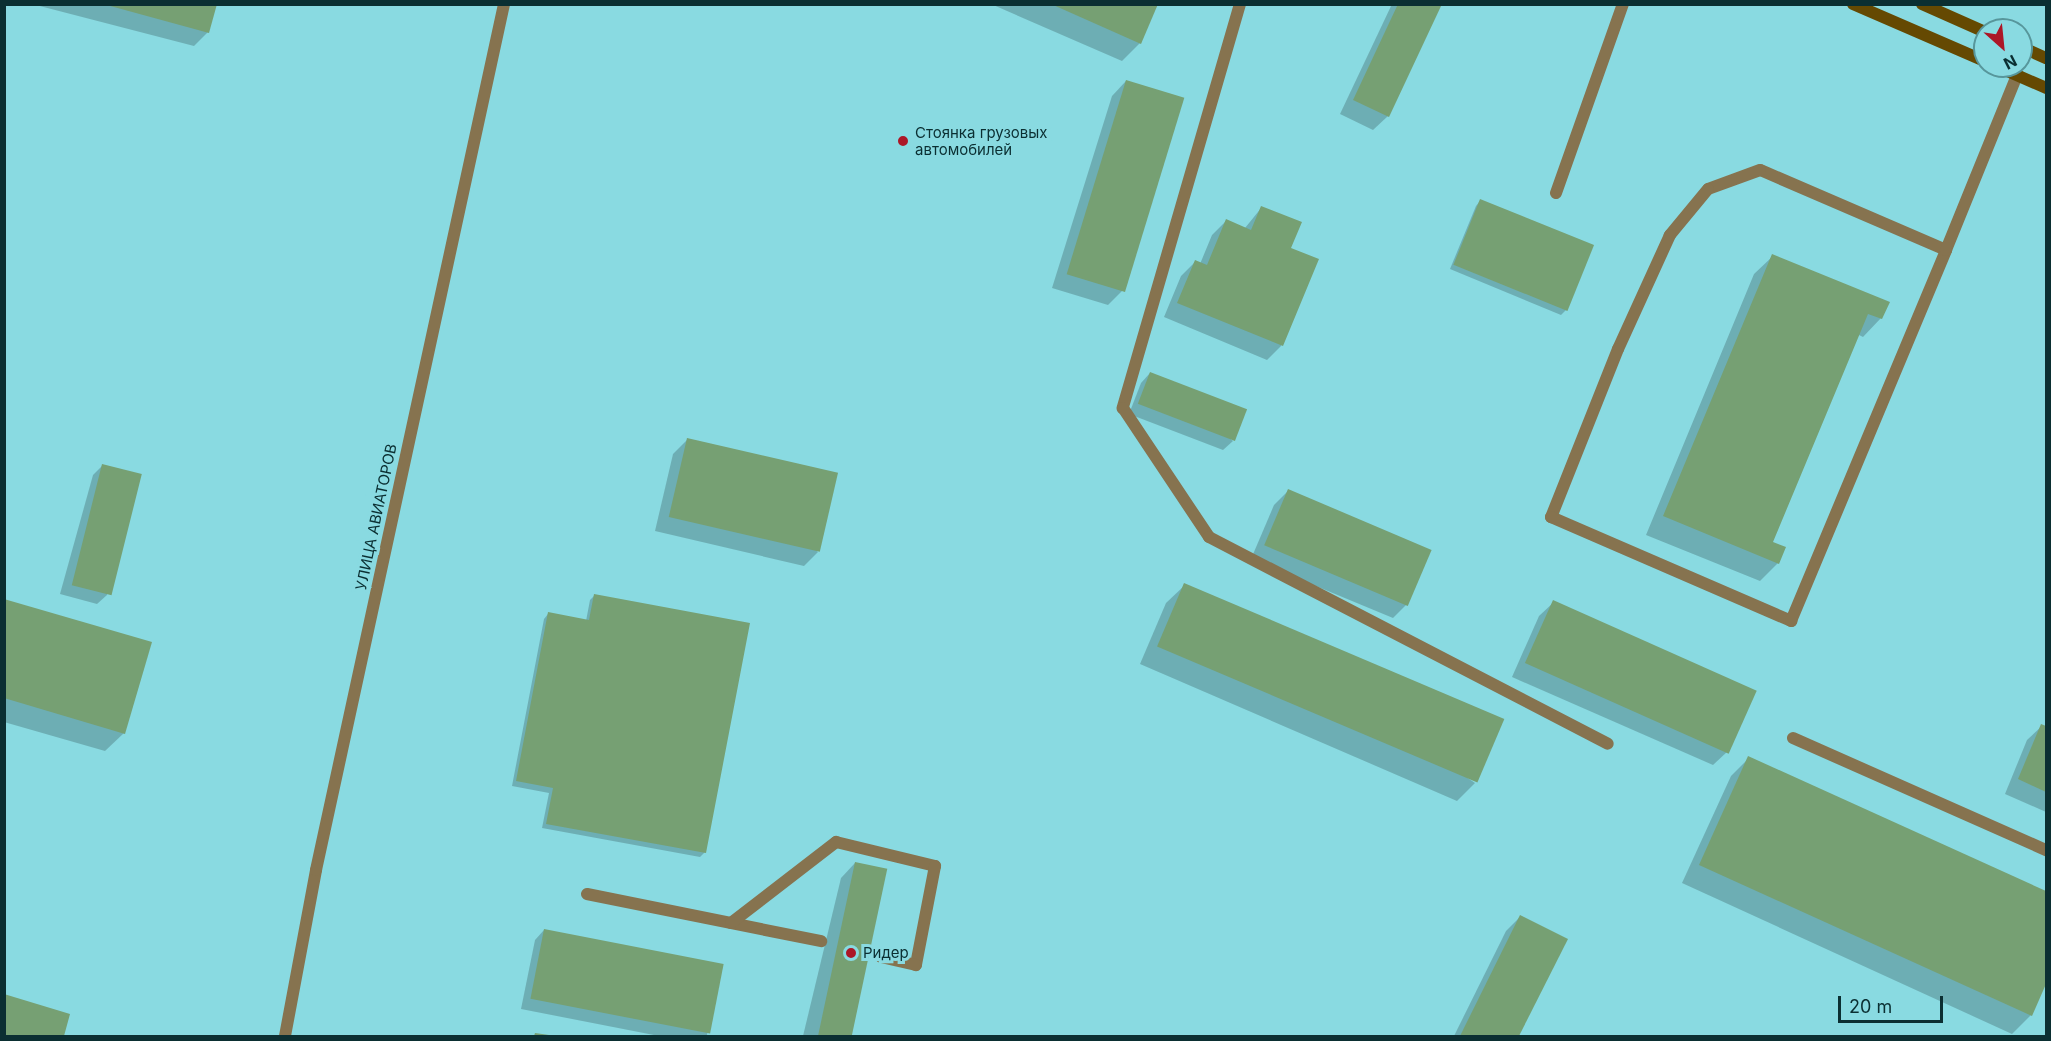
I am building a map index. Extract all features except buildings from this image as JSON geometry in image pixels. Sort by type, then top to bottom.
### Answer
[{"type":"main road","points":[[1853,4],[1973,56]]},
{"type":"main road","points":[[1922,4],[1973,27]]},
{"type":"main road","points":[[2024,78],[2046,88]]},
{"type":"street","name":"УЛИЦА АВИАТОРОВ","points":[[285,1036],[318,859],[504,4]]},
{"type":"street","points":[[1240,4],[1123,408],[1209,537],[1608,744]]},
{"type":"street","points":[[1556,193],[1623,4]]},
{"type":"street","points":[[1946,250],[1760,170],[1708,189],[1670,235],[1618,349],[1551,517],[1791,621],[1946,250],[2016,78]]},
{"type":"street","points":[[1793,738],[2046,850]]},
{"type":"street","points":[[731,923],[836,842],[935,866],[916,964],[881,957]]},
{"type":"street","points":[[587,894],[821,941]]},
{"type":"place","name":"Стоянка грузовых автомобилей","points":[[903,141]]},
{"type":"place","name":"Ридер","points":[[851,953]]}]
